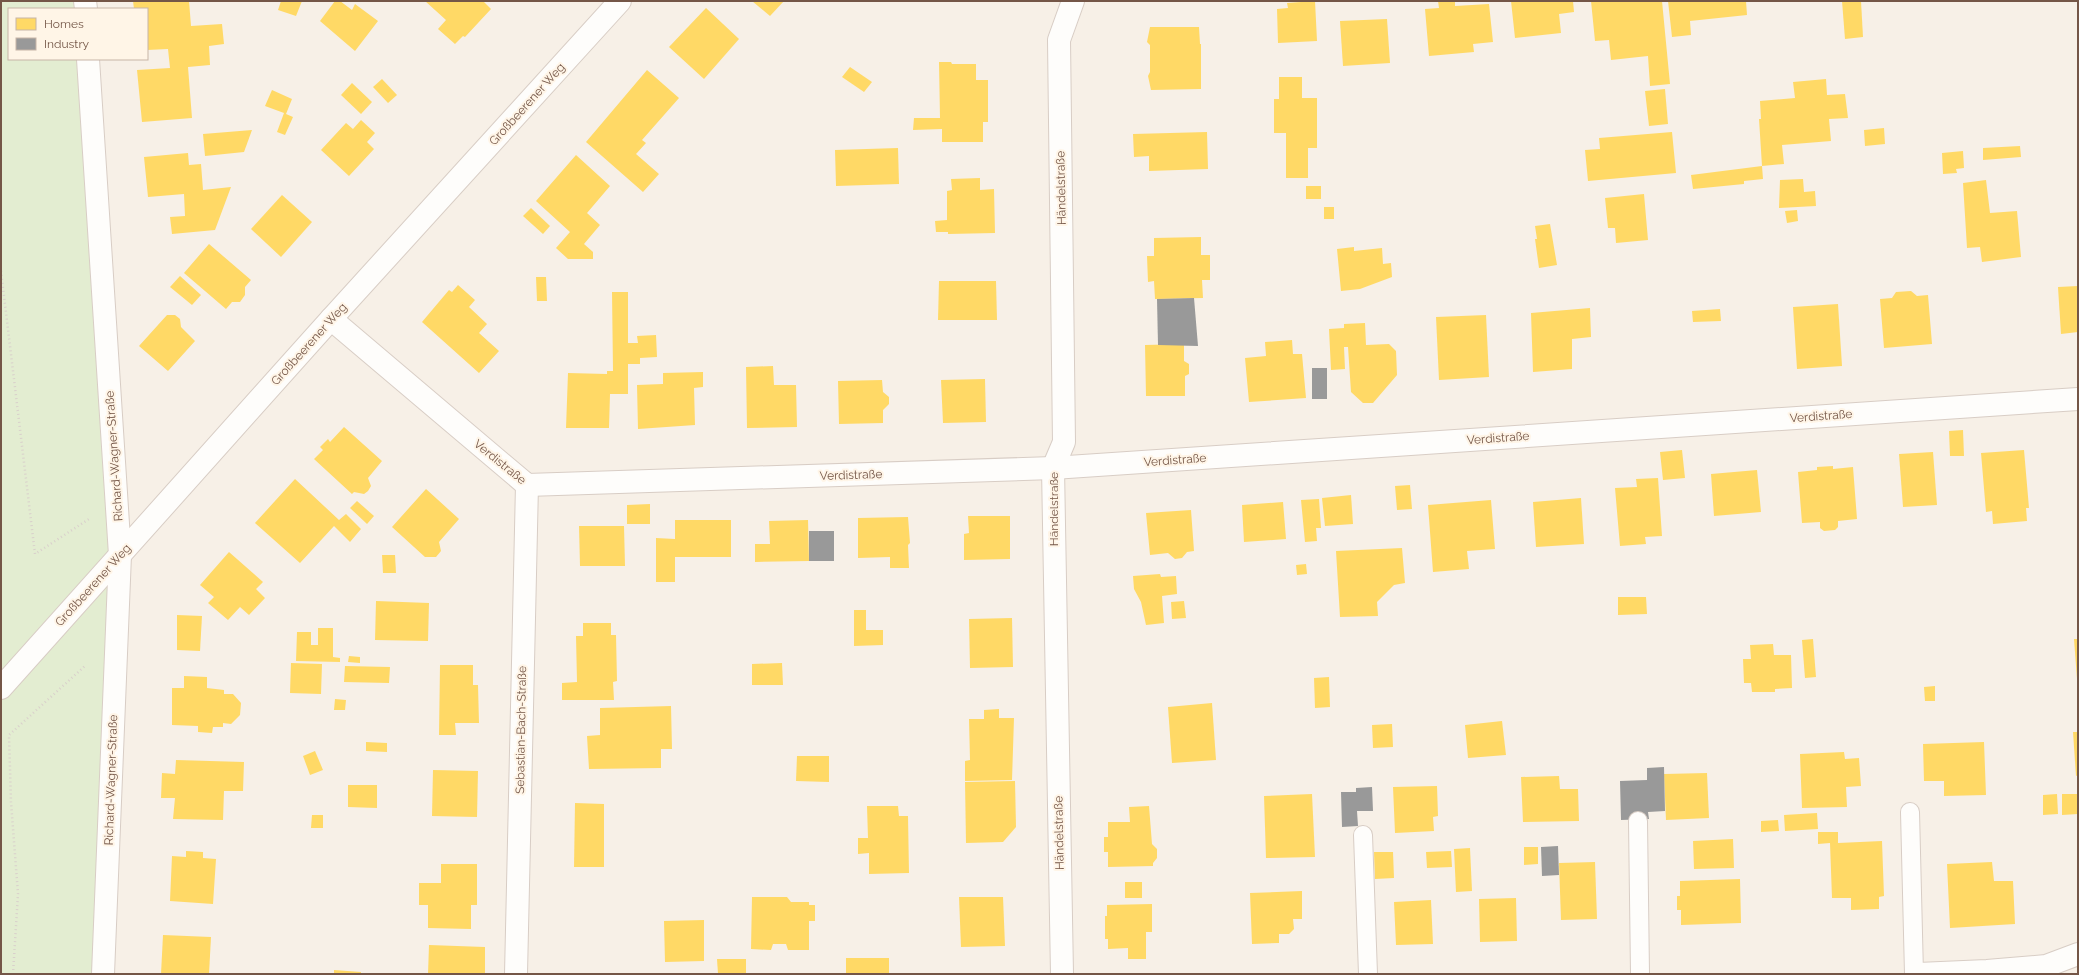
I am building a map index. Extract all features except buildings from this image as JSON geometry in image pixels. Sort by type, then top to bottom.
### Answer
[{"type":"street","name":"Großbeerener Weg","points":[[1,688],[331,319],[620,1]]},
{"type":"street","name":"Händelstraße","points":[[1062,974],[1053,468],[1064,442],[1060,40],[1073,1]]},
{"type":"street","name":"Richard-Wagner-Straße","points":[[88,60],[120,554],[104,974]]},
{"type":"street","name":"Verdistraße","points":[[331,319],[526,485],[1053,468],[2078,399]]},
{"type":"street","name":"Sebastian-Bach-Straße","points":[[516,974],[526,485]]},
{"type":"street","points":[[1918,974],[1987,972],[2046,966],[2078,954]]},
{"type":"lane","points":[[1910,812],[1914,974]]},
{"type":"lane","points":[[1638,821],[1640,974]]},
{"type":"lane","points":[[1363,835],[1368,974]]},
{"type":"green space","points":[[1,1],[85,1],[86,8],[8,8],[8,60],[89,60],[120,555],[103,974],[1,974]]}]
